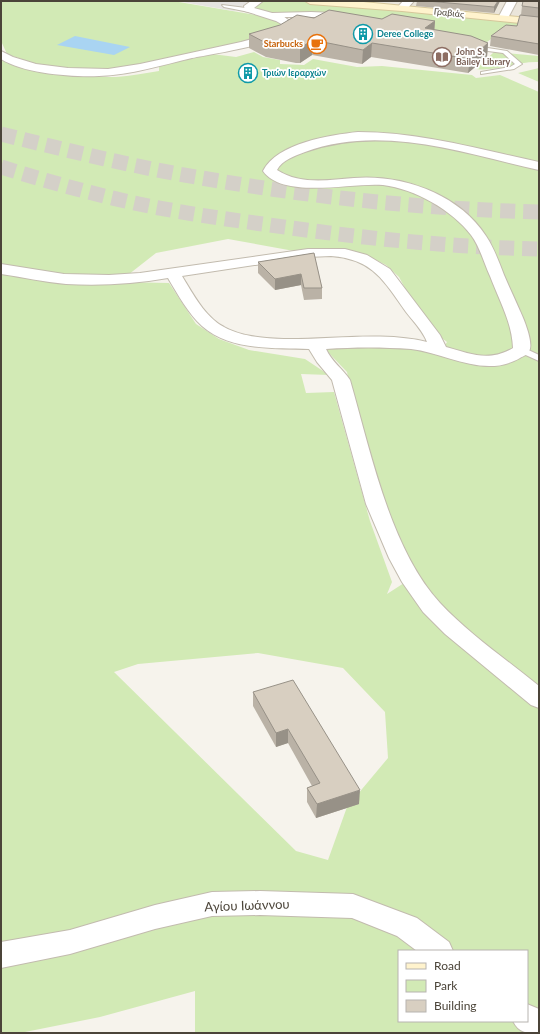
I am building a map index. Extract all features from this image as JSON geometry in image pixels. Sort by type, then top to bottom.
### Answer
[{"type":"street","points":[[1,54],[8,60],[19,64],[50,69],[93,72],[120,70],[228,47],[273,36],[289,29],[290,25],[272,15],[249,9],[248,6],[258,1]]},
{"type":"street","name":"Γραβιάς","points":[[310,1],[406,4],[539,22]]},
{"type":"street","points":[[503,18],[512,1]]},
{"type":"street","points":[[172,273],[196,309],[208,323],[220,332],[234,337],[257,342],[317,344],[382,342],[423,346],[467,359],[486,362],[499,361],[513,356],[522,350],[522,342],[517,324],[483,243],[477,232],[465,219],[428,196],[404,186],[388,182],[375,181],[307,185],[290,182],[270,171],[275,162],[287,155],[320,142],[342,137],[375,135],[424,140],[539,166]]},
{"type":"street","points":[[1,269],[64,279],[88,280],[140,278],[308,253],[345,253],[362,258],[385,272],[434,338],[439,350]]},
{"type":"street","points":[[317,344],[319,353],[341,380],[376,504],[399,558],[413,582],[430,606],[453,629],[539,699]]},
{"type":"street","name":"Αγίου Ιωάννου","points":[[1,955],[70,942],[155,917],[212,904],[260,903],[353,906],[407,927],[438,950]]},
{"type":"street","points":[[528,1019],[539,1028]]},
{"type":"lane","points":[[224,6],[254,11]]},
{"type":"lane","points":[[272,15],[338,15]]},
{"type":"lane","points":[[470,46],[484,50],[506,52],[519,64],[512,68],[483,73]]},
{"type":"lane","points":[[522,350],[539,358]]},
{"type":"shaded area","points":[[177,1],[251,1],[234,11]]},
{"type":"shaded area","points":[[337,1],[539,1],[539,20]]},
{"type":"green space","points":[[1,1],[173,1],[262,16],[283,23],[257,39],[122,68],[86,70],[42,66],[7,54],[1,41]]},
{"type":"green space","points":[[263,1],[332,3],[539,23],[539,31],[509,26],[480,47],[326,12],[271,13],[254,10],[253,8]]},
{"type":"green space","points":[[254,52],[263,57],[280,60],[280,64],[304,65],[313,59],[357,67],[382,66],[472,75],[476,78],[500,75],[539,92],[539,162],[416,136],[385,134],[539,167],[539,1033],[195,1033],[195,991],[100,1017],[20,1033],[1,1033],[1,59],[10,64],[23,68],[56,74],[116,77],[159,71],[159,66],[212,54],[236,57]],"holes":[[[228,239],[294,251],[340,248],[370,257],[386,265],[399,277],[405,288],[407,305],[427,327],[447,342],[440,353],[394,341],[331,343],[325,349],[347,372],[357,424],[386,516],[418,574],[387,594],[392,582],[370,521],[334,392],[306,393],[301,374],[329,375],[305,359],[249,350],[219,339],[196,324],[169,283],[119,282],[156,253]],[[258,653],[343,668],[385,712],[388,758],[347,807],[328,860],[296,851],[114,672],[138,664]]]},
{"type":"green space","points":[[494,52],[539,56],[539,62],[523,63],[484,70],[476,69]]},
{"type":"green space","points":[[539,68],[539,82],[518,73]]},
{"type":"water","points":[[75,36],[130,47],[114,55],[57,45]]},
{"type":"building","points":[[427,1],[498,1],[494,7]]},
{"type":"building","points":[[523,1],[539,1],[539,8],[522,6]]},
{"type":"building","points":[[329,10],[382,19],[392,14],[435,21],[425,28],[471,36],[488,43],[470,59],[372,43],[363,50],[313,40],[300,48],[296,48],[266,43],[249,34],[280,25],[297,15],[314,18]]},
{"type":"building","points":[[520,15],[539,17],[539,44],[491,36],[506,25],[517,26]]},
{"type":"building","points":[[314,253],[322,288],[304,288],[301,274],[275,279],[258,262]]},
{"type":"building","points":[[293,680],[360,790],[317,804],[307,788],[320,783],[288,729],[276,733],[253,692]]},
{"type":"tunnel","points":[[1,134],[147,168],[239,184],[367,201],[453,208],[539,212]]},
{"type":"tunnel","points":[[1,167],[104,196],[204,216],[371,238],[472,246],[539,249]]},
{"type":"place","name":"Deree College","points":[[363,34]]},
{"type":"place","name":"Starbucks","points":[[317,44]]},
{"type":"place","name":"John S. Bailey Library","points":[[442,57]]},
{"type":"place","name":"Τριών Ιεραρχών","points":[[248,73]]}]
